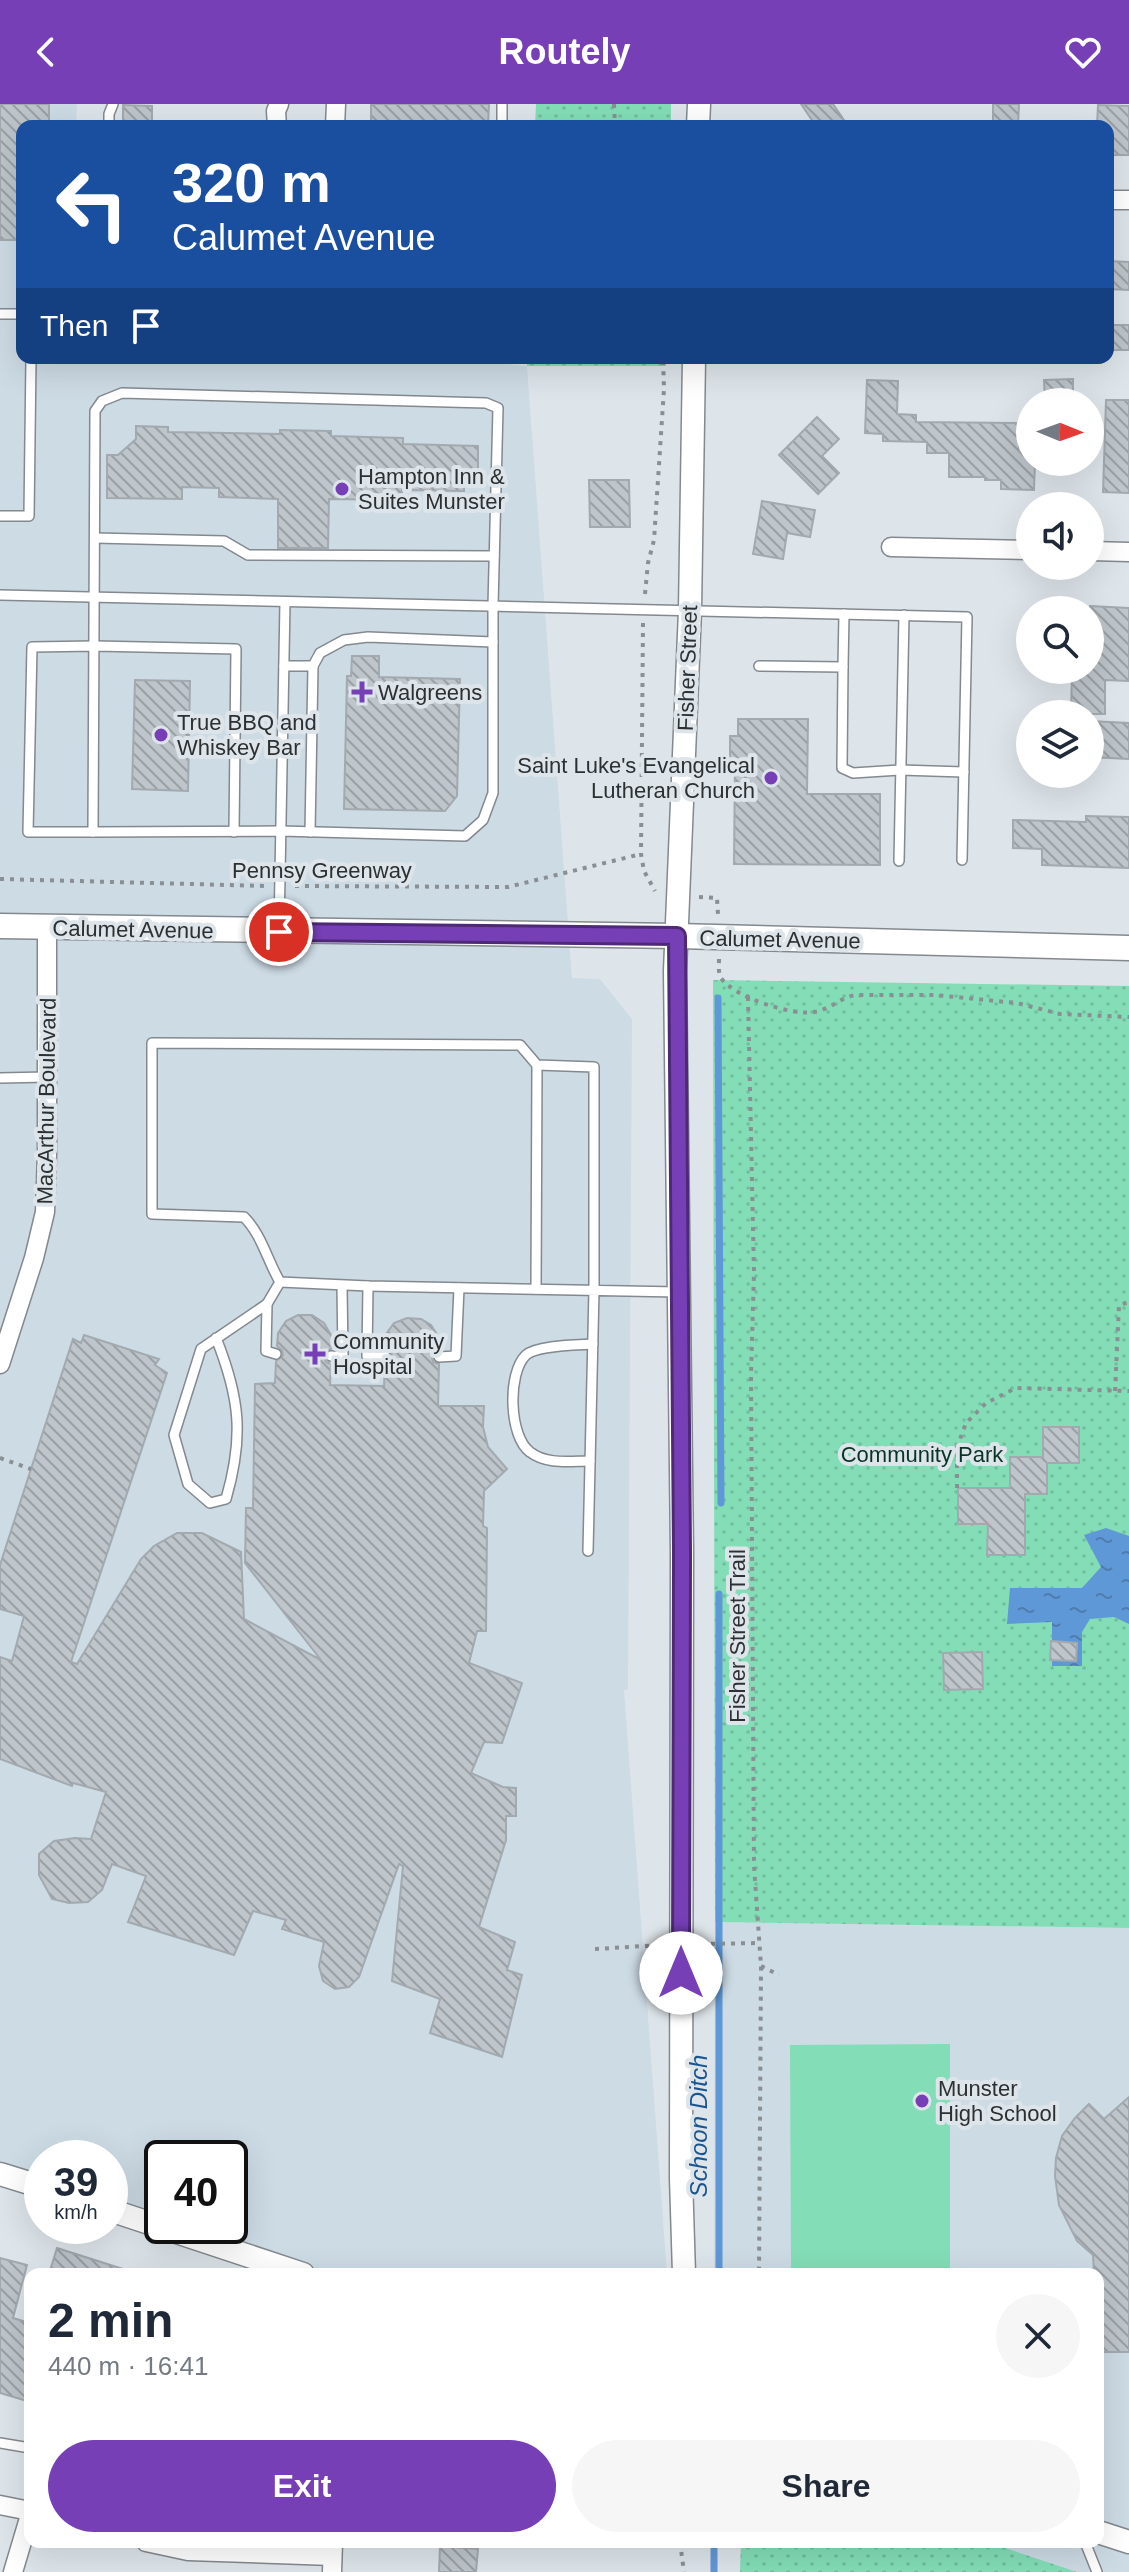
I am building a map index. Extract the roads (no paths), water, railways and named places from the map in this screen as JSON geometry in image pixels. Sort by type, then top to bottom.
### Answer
[{"type":"main road","name":"Calumet Avenue","points":[[0,926],[677,936],[1129,948]]},
{"type":"street","name":"Fisher Street","points":[[684,2268],[677,936],[690,610],[694,364]]},
{"type":"street","points":[[891,547],[1016,550]]},
{"type":"street","points":[[1104,551],[1129,552]]},
{"type":"street","name":"MacArthur Boulevard","points":[[0,1364],[10,1321],[34,1258],[45,1212],[47,927]]},
{"type":"street","points":[[0,2174],[24,2181]]},
{"type":"street","points":[[128,2216],[285,2268]]},
{"type":"street","points":[[0,2505],[24,2511]]},
{"type":"street","points":[[13,2572],[24,2534]]},
{"type":"street","points":[[1104,2534],[1129,2542]]},
{"type":"street","points":[[182,2548],[188,2551],[332,2557]]},
{"type":"lane","points":[[0,516],[29,516],[31,364]]},
{"type":"lane","points":[[93,832],[95,646],[95,411],[102,401],[122,393],[486,403],[498,408],[493,606],[493,793],[483,820],[465,836],[281,831],[234,832],[93,832],[28,832],[32,647],[95,646],[236,649],[234,832]]},
{"type":"lane","points":[[95,538],[224,541],[248,555],[494,556]]},
{"type":"lane","points":[[0,595],[967,617],[962,860]]},
{"type":"lane","points":[[279,932],[285,602]]},
{"type":"lane","points":[[844,614],[842,768],[853,773],[900,770],[964,772]]},
{"type":"lane","points":[[899,861],[904,615]]},
{"type":"lane","points":[[310,832],[313,666],[320,653],[344,640],[368,637],[493,642]]},
{"type":"lane","points":[[284,666],[313,666]]},
{"type":"lane","points":[[759,666],[843,667]]},
{"type":"lane","points":[[280,1282],[267,1261],[257,1230],[244,1217],[152,1214],[152,1043],[520,1045],[537,1065],[536,1289]]},
{"type":"lane","points":[[537,1065],[594,1067],[594,1290],[588,1551]]},
{"type":"lane","points":[[0,1078],[47,1077]]},
{"type":"lane","points":[[280,1282],[342,1286],[678,1292]]},
{"type":"lane","points":[[216,1338],[237,1402],[236,1463],[226,1499],[210,1503],[188,1484],[174,1435],[201,1349],[216,1338],[267,1304],[280,1282]]},
{"type":"lane","points":[[331,1356],[343,1357],[342,1286]]},
{"type":"lane","points":[[368,1286],[367,1356],[385,1356]]},
{"type":"lane","points":[[439,1357],[456,1356],[459,1288]]},
{"type":"lane","points":[[267,1304],[266,1351],[276,1354]]},
{"type":"lane","points":[[590,1461],[545,1461],[528,1451],[516,1432],[512,1390],[519,1365],[527,1353],[593,1344]]},
{"type":"lane","points":[[0,2443],[24,2447]]},
{"type":"lane","points":[[1087,2548],[1097,2572]]},
{"type":"water","points":[[1106,1528],[1129,1536],[1129,1624],[1114,1617],[1090,1619],[1082,1632],[1082,1666],[1052,1666],[1052,1622],[1007,1624],[1010,1588],[1082,1588],[1101,1567],[1084,1535]]},
{"type":"waterway","name":"Schoon Ditch","points":[[718,998],[721,1503]]},
{"type":"waterway","name":"Schoon Ditch","points":[[719,1594],[719,2268]]},
{"type":"waterway","name":"Schoon Ditch","points":[[714,2548],[714,2572]]},
{"type":"place","name":"Hampton Inn & Suites Munster","points":[[342,489]]},
{"type":"place","name":"Walgreens","points":[[362,692]]},
{"type":"place","name":"True BBQ and Whiskey Bar","points":[[161,735]]},
{"type":"place","name":"Saint Luke's Evangelical Lutheran Church","points":[[771,778]]},
{"type":"place","name":"Community Hospital","points":[[315,1354]]},
{"type":"place","name":"Munster High School","points":[[922,2101]]},
{"type":"park label","name":"Community Park","points":[[922,1454]]}]
